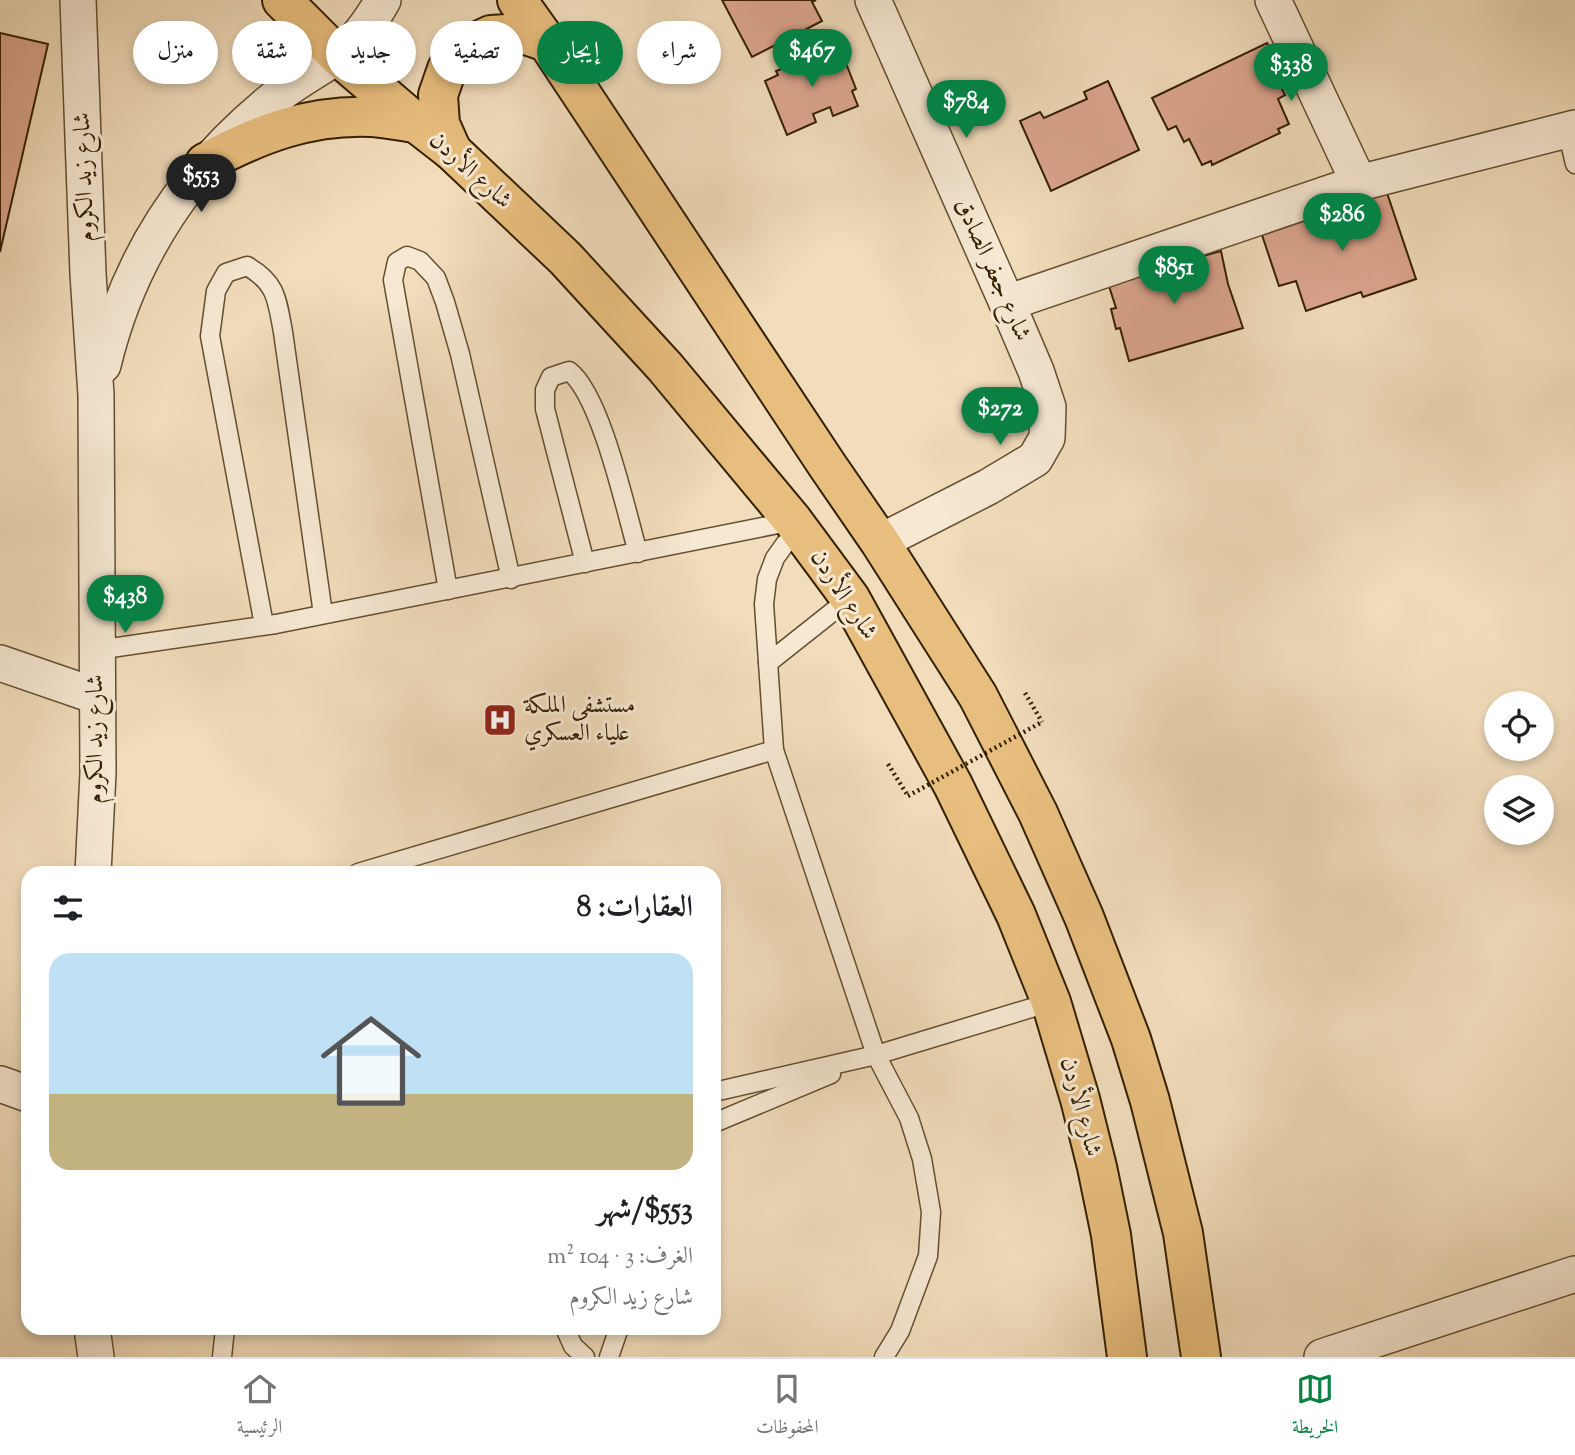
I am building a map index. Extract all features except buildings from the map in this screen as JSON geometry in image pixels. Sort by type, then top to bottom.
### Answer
[{"type":"highway","name":"شارع الأردن","points":[[282,0],[326,44]]},
{"type":"highway","points":[[517,0],[537,28]]},
{"type":"highway","points":[[452,151],[440,124],[438,95],[447,69],[466,47],[491,34],[520,33],[537,39]]},
{"type":"highway","name":"شارع الأردن","points":[[371,84],[452,151],[565,258],[665,367],[797,526],[850,598],[953,785],[1016,915],[1051,1002],[1097,1167],[1111,1235],[1126,1357]]},
{"type":"highway","points":[[575,84],[880,542],[978,696],[1038,813],[1084,917],[1131,1039],[1183,1233],[1201,1357]]},
{"type":"highway","points":[[205,163],[244,142],[275,130],[328,118],[372,117],[416,123]]},
{"type":"street","name":"شارع زيد الكروم","points":[[79,0],[89,286],[96,395],[98,773],[93,866]]},
{"type":"street","name":"شارع زيد الكروم","points":[[371,21],[383,0]]},
{"type":"street","name":"شارع جعفر الصادق","points":[[873,0],[1007,303],[1048,407],[1046,438],[1034,459],[988,487],[880,542]]},
{"type":"street","points":[[1273,0],[1359,183]]},
{"type":"street","name":"شارع زيد الكروم","points":[[96,395],[113,325],[136,267],[167,213],[205,163],[245,122],[289,86],[326,63]]},
{"type":"street","points":[[1007,303],[1359,183],[1571,129]]},
{"type":"street","points":[[0,663],[96,696]]},
{"type":"street","points":[[0,1084],[21,1092]]},
{"type":"street","points":[[1322,1357],[1575,1274]]},
{"type":"street","points":[[93,1335],[96,1357]]},
{"type":"lane","points":[[1571,129],[1575,164]]},
{"type":"lane","points":[[448,590],[393,280],[397,262],[407,256],[420,261],[436,278],[445,302],[460,354],[511,579]]},
{"type":"lane","points":[[264,625],[210,337],[216,291],[226,273],[247,266],[264,275],[276,296],[323,614]]},
{"type":"lane","points":[[585,563],[545,409],[545,390],[551,377],[569,371],[580,379],[594,407],[638,553]]},
{"type":"lane","points":[[97,650],[264,625],[638,553],[797,526]]},
{"type":"lane","points":[[797,526],[775,558],[767,579],[764,604],[774,750],[876,1055],[909,1118],[922,1158],[931,1212],[928,1256],[900,1331],[884,1357]]},
{"type":"lane","points":[[768,663],[850,598]]},
{"type":"lane","points":[[382,866],[774,750]]},
{"type":"lane","points":[[721,1091],[876,1055],[1051,1002]]},
{"type":"lane","points":[[721,1120],[876,1055]]},
{"type":"lane","points":[[222,1357],[224,1335]]},
{"type":"lane","points":[[568,1335],[573,1346],[585,1357]]},
{"type":"lane","points":[[609,1357],[617,1335]]},
{"type":"path","points":[[888,764],[908,796],[1042,722],[1025,693]]},
{"type":"place","name":"مستشفى الملكة علياء العسكري","points":[[500,720]]}]
